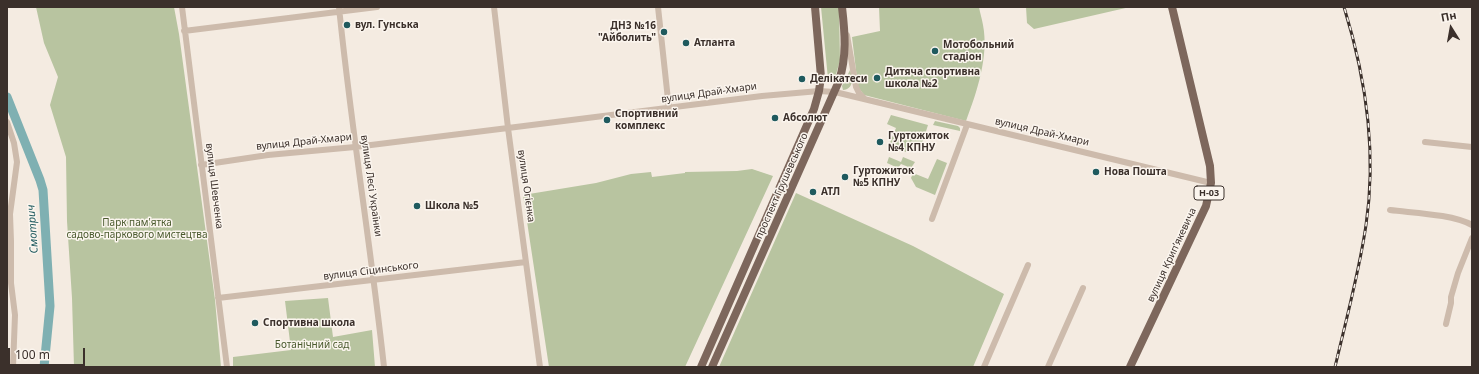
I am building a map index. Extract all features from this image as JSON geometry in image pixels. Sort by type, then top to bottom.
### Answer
[{"type":"main road","name":"проспект Грушевського","points":[[701,367],[810,121],[819,90],[820,58],[815,7]]},
{"type":"main road","name":"вулиця Крипʼякевича","points":[[1130,367],[1206,206],[1211,183],[1207,154],[1172,7]]},
{"type":"main road","name":"проспект Грушевського","points":[[712,367],[835,92],[845,59],[846,41],[843,11]]},
{"type":"street","name":"вулиця Шевченка","points":[[182,7],[226,367]]},
{"type":"street","points":[[184,31],[339,9],[377,7]]},
{"type":"street","name":"вулиця Огієнка","points":[[494,7],[508,128],[540,367]]},
{"type":"street","points":[[658,7],[669,109]]},
{"type":"street","name":"вулиця Лесі Українки","points":[[339,9],[355,147],[375,280],[384,367]]},
{"type":"street","points":[[843,11],[856,87],[858,93],[865,99]]},
{"type":"street","name":"вулиця Драй-Хмари","points":[[202,165],[268,155],[355,147],[819,90],[865,99],[967,125],[1211,183]]},
{"type":"street","points":[[7,122],[14,143],[17,162],[9,214],[11,241],[10,283],[14,315],[13,367]]},
{"type":"street","points":[[932,219],[967,125]]},
{"type":"street","points":[[1425,142],[1472,147]]},
{"type":"street","points":[[1390,210],[1464,221],[1472,225]]},
{"type":"street","points":[[1446,324],[1451,297],[1458,273],[1472,238]]},
{"type":"street","name":"вулиця Сіцинського","points":[[218,298],[526,262]]},
{"type":"street","points":[[984,367],[1028,266]]},
{"type":"street","points":[[1048,367],[1082,288]]},
{"type":"green space","name":"Парк пам'ятка садово-паркового мистецтва","points":[[36,7],[174,7],[179,34],[215,300],[221,367],[74,367],[72,298],[67,221],[66,157],[50,105],[58,77],[44,43]]},
{"type":"green space","points":[[821,7],[839,7],[840,60],[835,78],[828,79]]},
{"type":"green space","points":[[879,7],[979,7],[984,37],[983,61],[978,86],[966,121],[864,95],[858,87],[852,37],[880,31]]},
{"type":"green space","points":[[1026,7],[1130,7],[1034,29],[1027,23]]},
{"type":"green space","points":[[850,70],[852,83],[849,88],[843,90],[842,86]]},
{"type":"green space","points":[[891,115],[928,125],[920,150],[908,146],[906,152],[889,145],[896,128],[887,124]]},
{"type":"green space","points":[[935,121],[958,126],[960,131],[933,125]]},
{"type":"green space","points":[[889,157],[901,162],[903,157],[915,162],[911,168],[901,164],[898,168],[887,163]]},
{"type":"green space","points":[[937,159],[947,163],[935,195],[916,187],[911,178],[913,173],[928,179]]},
{"type":"green space","points":[[752,169],[773,176],[685,367],[549,367],[523,195],[596,183],[631,174],[651,172],[652,177],[685,172],[737,171]]},
{"type":"green space","points":[[796,193],[913,246],[1004,294],[973,367],[719,367]]},
{"type":"green space","name":"Ботанічний сад","points":[[328,298],[333,337],[372,330],[375,367],[233,367],[233,357],[291,350],[285,301]]},
{"type":"waterway","name":"Смотрич","points":[[7,97],[43,190],[50,306],[44,367]]},
{"type":"railway","points":[[1335,367],[1360,261],[1366,225],[1370,170],[1370,142],[1364,88],[1352,34],[1344,7]]},
{"type":"place","name":"вул. Гунська","points":[[347,25]]},
{"type":"place","name":"ДНЗ №16 \"Айболить\"","points":[[664,32]]},
{"type":"place","name":"Атланта","points":[[686,43]]},
{"type":"place","name":"Мотобольний стадіон","points":[[935,51]]},
{"type":"place","name":"Дитяча спортивна школа №2","points":[[877,78]]},
{"type":"place","name":"Делікатеси","points":[[802,79]]},
{"type":"place","name":"Абсолют","points":[[775,118]]},
{"type":"place","name":"Спортивний комплекс","points":[[607,120]]},
{"type":"place","name":"Гуртожиток №4 КПНУ","points":[[880,142]]},
{"type":"place","name":"Нова Пошта","points":[[1096,172]]},
{"type":"place","name":"Гуртожиток №5 КПНУ","points":[[845,177]]},
{"type":"place","name":"АТЛ","points":[[813,192]]},
{"type":"place","name":"Школа №5","points":[[417,206]]},
{"type":"place","name":"Спортивна школа","points":[[255,323]]}]
